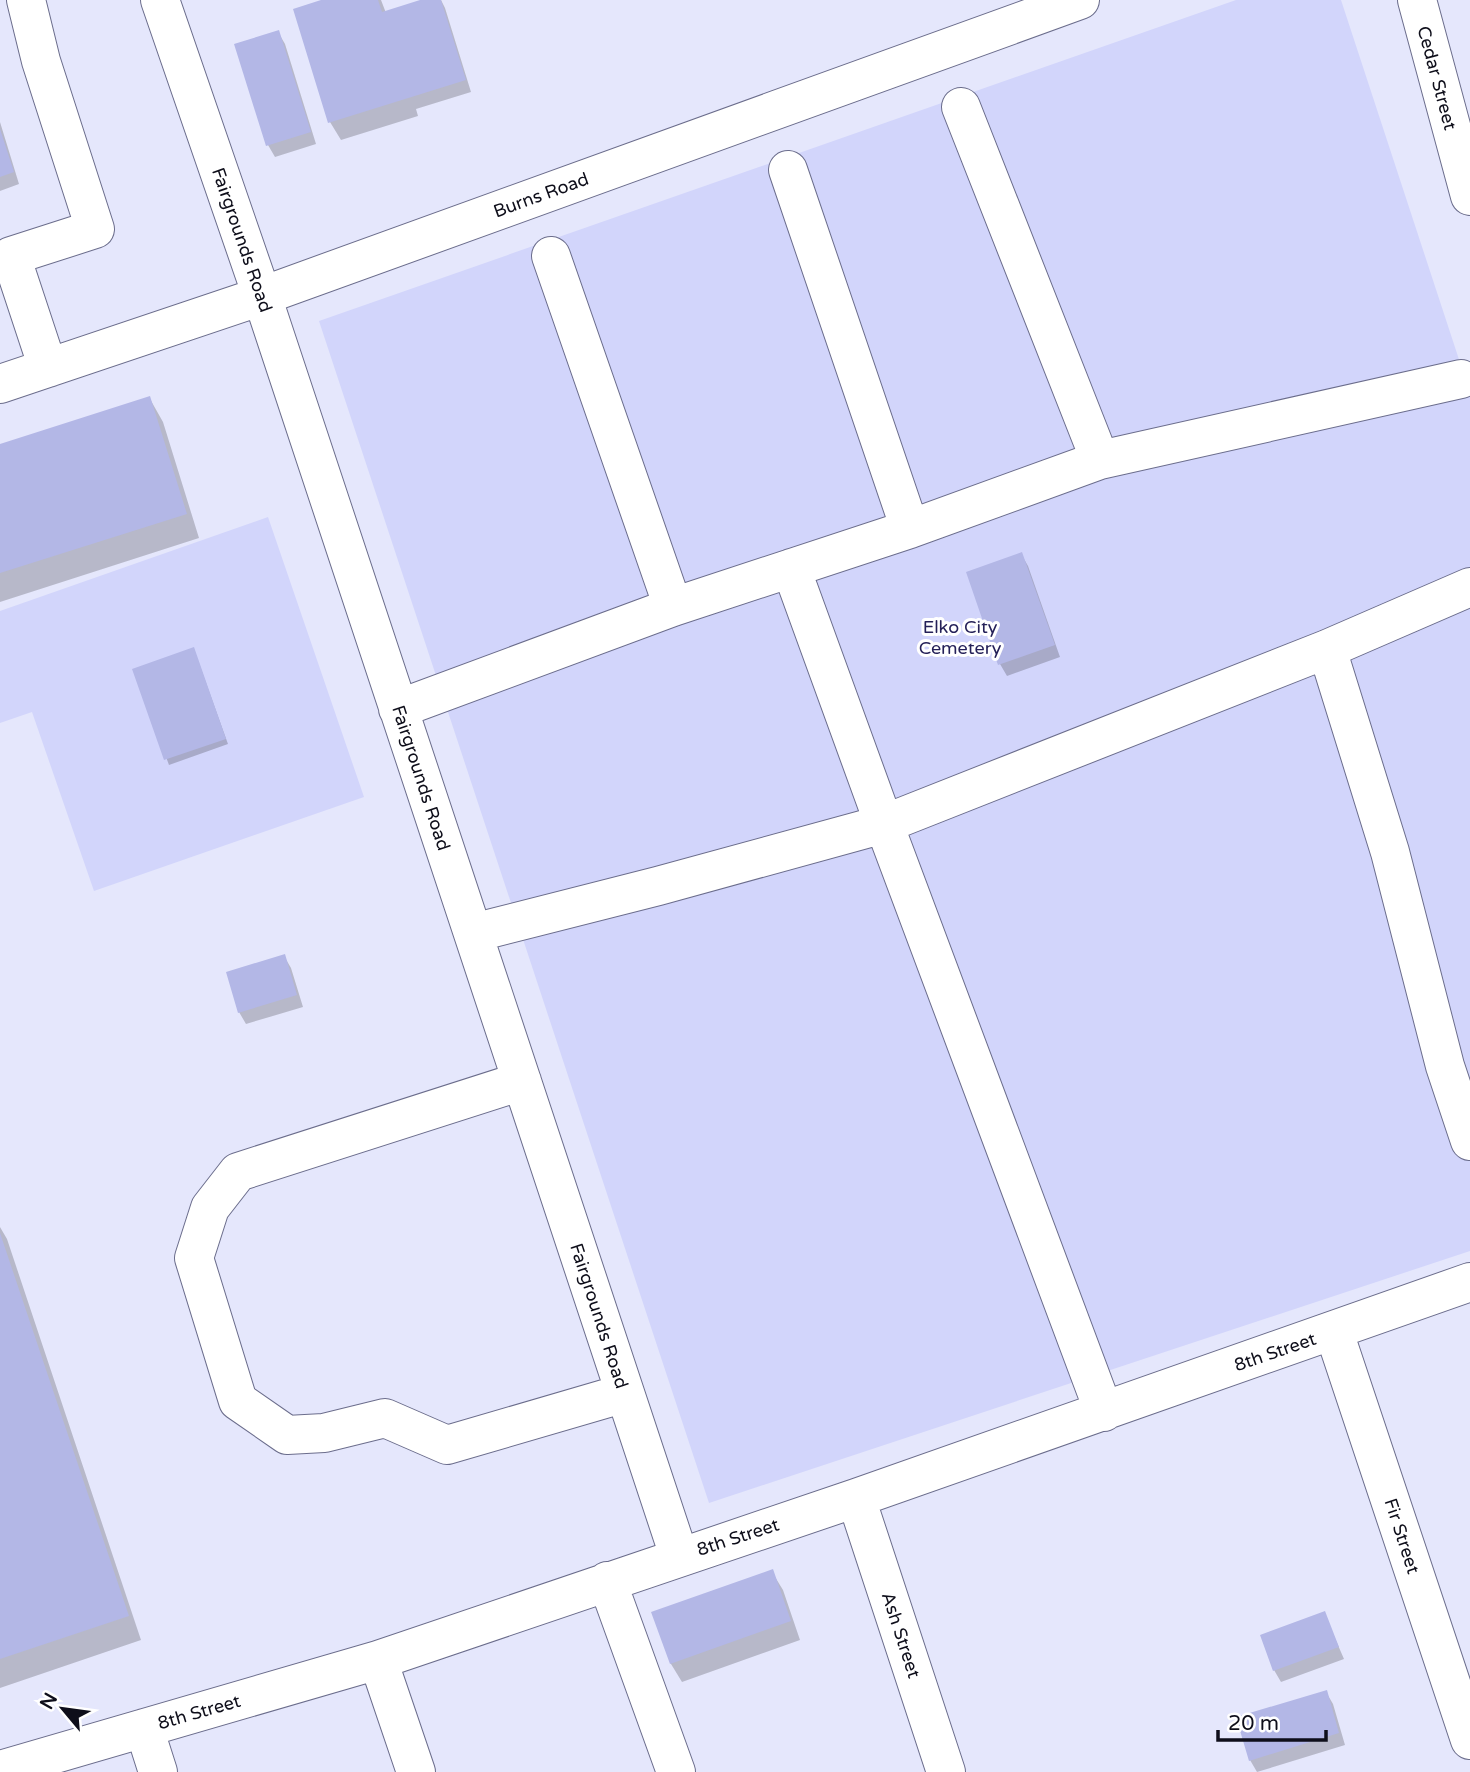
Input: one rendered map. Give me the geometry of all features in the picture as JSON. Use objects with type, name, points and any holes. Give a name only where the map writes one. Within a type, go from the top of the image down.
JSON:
[{"type":"street","points":[[26,0],[41,61],[95,229],[11,256],[48,368]]},
{"type":"street","name":"Fairgrounds Road","points":[[160,0],[262,296],[679,1556]]},
{"type":"street","name":"Burns Road","points":[[0,384],[262,296],[1080,0]]},
{"type":"street","name":"Cedar Street","points":[[1417,0],[1470,196]]},
{"type":"street","points":[[961,107],[1100,460]]},
{"type":"street","points":[[788,170],[910,528]]},
{"type":"street","points":[[551,256],[673,607]]},
{"type":"street","points":[[398,709],[673,607],[910,528],[1100,460],[1461,379]]},
{"type":"street","points":[[791,568],[1104,1412]]},
{"type":"street","points":[[472,933],[672,883],[884,824],[1327,649],[1470,587]]},
{"type":"street","points":[[1327,649],[1457,1061],[1470,1141]]},
{"type":"street","points":[[522,1081],[238,1172],[210,1208],[194,1258],[238,1401],[287,1435],[324,1433],[385,1418],[447,1445],[625,1393]]},
{"type":"street","name":"8th Street","points":[[0,1770],[378,1660],[856,1498],[1470,1282]]},
{"type":"street","name":"Fir Street","points":[[1334,1332],[1470,1740]]},
{"type":"street","name":"Ash Street","points":[[856,1498],[946,1772]]},
{"type":"street","points":[[607,1581],[676,1772]]},
{"type":"street","points":[[378,1660],[416,1772]]},
{"type":"street","points":[[144,1728],[158,1772]]},
{"type":"green space","name":"Elko City Cemetery","points":[[1236,0],[1341,0],[1470,393],[1470,1251],[709,1503],[319,321]]},
{"type":"green space","points":[[268,517],[364,797],[94,891],[32,712],[0,723],[0,611]]},
{"type":"building","points":[[321,0],[378,0],[382,12],[420,0],[441,0],[466,80],[328,123],[293,9]]},
{"type":"building","points":[[279,30],[311,132],[266,146],[234,44]]},
{"type":"building","points":[[0,129],[14,172],[0,177]]},
{"type":"building","points":[[150,396],[187,514],[0,573],[0,444]]},
{"type":"building","points":[[1022,552],[1055,645],[998,665],[966,572]]},
{"type":"building","points":[[194,647],[226,739],[164,760],[132,669]]},
{"type":"building","points":[[285,954],[297,995],[238,1013],[226,972]]},
{"type":"building","points":[[0,1233],[129,1616],[0,1659]]},
{"type":"building","points":[[773,1569],[791,1621],[670,1664],[651,1612]]},
{"type":"building","points":[[1325,1611],[1339,1647],[1273,1671],[1260,1635]]},
{"type":"building","points":[[1327,1690],[1339,1733],[1249,1761],[1236,1717]]}]
